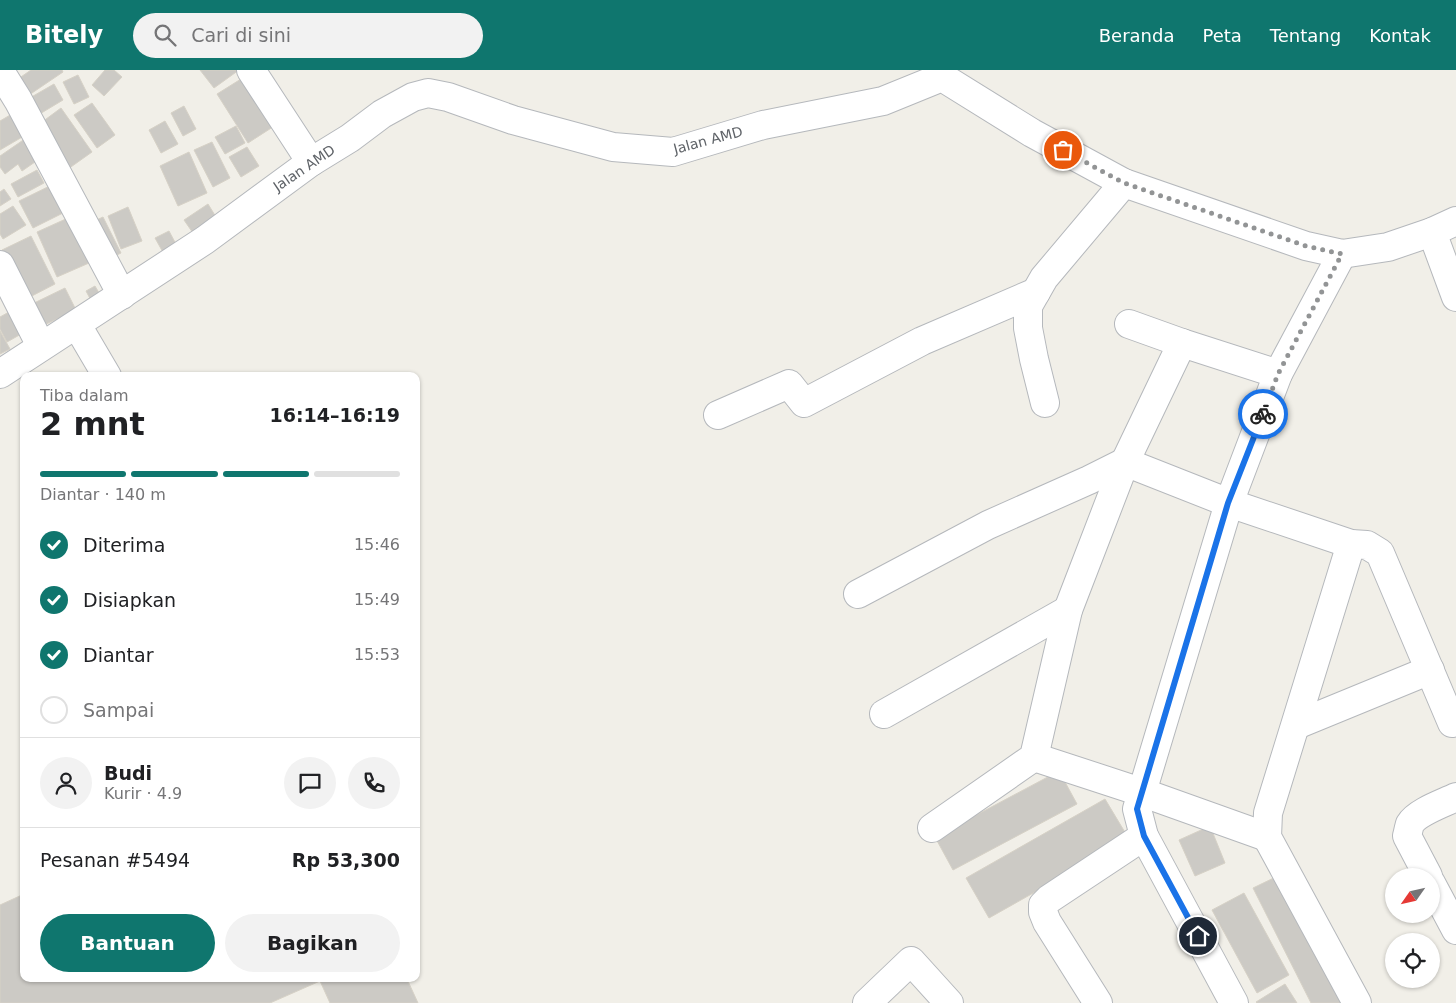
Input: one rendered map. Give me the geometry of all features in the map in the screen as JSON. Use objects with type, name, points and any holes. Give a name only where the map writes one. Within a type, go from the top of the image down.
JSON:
[{"type":"street","points":[[251,70],[311,162]]},
{"type":"street","points":[[0,71],[18,100],[122,295]]},
{"type":"street","name":"Jalan AMD","points":[[0,374],[205,240],[311,162],[350,138],[382,114],[413,98],[428,93],[448,97],[513,120],[613,146],[673,152],[763,125],[883,101],[946,74],[1032,133],[1124,183],[1306,246],[1342,254],[1388,247],[1444,227]]},
{"type":"street","points":[[1046,403],[1028,328],[1028,306],[1044,278],[1124,183]]},
{"type":"street","points":[[1444,227],[1456,297]]},
{"type":"street","points":[[1234,1003],[1144,836],[1137,809],[1228,503],[1278,374],[1342,254]]},
{"type":"street","points":[[0,265],[41,346]]},
{"type":"street","points":[[718,415],[789,384],[804,403],[922,341],[1036,292]]},
{"type":"street","points":[[1129,324],[1278,374]]},
{"type":"street","points":[[77,325],[105,372]]},
{"type":"street","points":[[932,828],[1034,757],[1068,610],[1125,462],[1182,343]]},
{"type":"street","points":[[858,594],[988,525],[1125,462],[1228,503],[1351,544],[1368,544],[1380,553],[1452,723]]},
{"type":"street","points":[[1351,544],[1268,814],[1267,837],[1357,1003]]},
{"type":"street","points":[[884,714],[1068,610]]},
{"type":"street","points":[[1296,725],[1430,670]]},
{"type":"street","points":[[1034,757],[1141,792],[1267,837]]},
{"type":"street","points":[[1424,868],[1407,836],[1410,824],[1416,817],[1456,797]]},
{"type":"street","points":[[1098,1003],[1047,922],[1043,912],[1043,905],[1048,899],[1144,836]]},
{"type":"street","points":[[1440,900],[1456,930]]},
{"type":"street","points":[[867,1003],[911,961],[949,1003]]},
{"type":"building","points":[[31,70],[62,70],[63,72],[29,95],[18,79]]},
{"type":"building","points":[[105,70],[114,70],[122,77],[104,96],[92,85]]},
{"type":"building","points":[[200,70],[239,70],[214,88]]},
{"type":"building","points":[[249,74],[279,123],[248,143],[217,94]]},
{"type":"building","points":[[78,75],[89,97],[74,104],[63,82]]},
{"type":"building","points":[[54,84],[63,100],[38,115],[28,99]]},
{"type":"building","points":[[92,103],[115,135],[97,148],[74,115]]},
{"type":"building","points":[[184,106],[196,129],[183,136],[171,113]]},
{"type":"building","points":[[61,108],[92,152],[68,169],[38,125]]},
{"type":"building","points":[[17,111],[29,133],[0,150],[0,121]]},
{"type":"building","points":[[165,121],[178,144],[161,153],[149,130]]},
{"type":"building","points":[[236,126],[245,143],[225,154],[215,137]]},
{"type":"building","points":[[32,134],[45,155],[22,171],[18,164],[5,174],[0,167],[0,156]]},
{"type":"building","points":[[212,142],[230,178],[213,187],[194,150]]},
{"type":"building","points":[[247,147],[259,166],[241,177],[229,157]]},
{"type":"building","points":[[189,152],[207,193],[178,206],[160,166]]},
{"type":"building","points":[[37,170],[44,183],[18,197],[11,184]]},
{"type":"building","points":[[60,181],[73,208],[33,228],[19,201]]},
{"type":"building","points":[[4,189],[11,199],[0,206],[0,192]]},
{"type":"building","points":[[208,204],[216,217],[193,233],[184,220]]},
{"type":"building","points":[[13,206],[26,225],[3,239],[0,234],[0,214]]},
{"type":"building","points":[[128,207],[142,241],[121,249],[108,216]]},
{"type":"building","points":[[103,217],[121,253],[106,260],[88,224]]},
{"type":"building","points":[[68,218],[89,263],[57,277],[37,232]]},
{"type":"building","points":[[169,231],[177,246],[164,254],[155,238]]},
{"type":"building","points":[[31,236],[55,284],[26,299],[2,250]]},
{"type":"building","points":[[95,286],[103,300],[94,306],[86,291]]},
{"type":"building","points":[[65,288],[76,310],[40,327],[30,305]]},
{"type":"building","points":[[18,307],[30,329],[7,342],[0,329],[0,317]]},
{"type":"building","points":[[0,331],[10,349],[0,354]]},
{"type":"building","points":[[1059,771],[1077,804],[953,870],[935,837]]},
{"type":"building","points":[[1105,799],[1129,839],[989,918],[966,878]]},
{"type":"building","points":[[1210,826],[1225,863],[1195,876],[1179,840]]},
{"type":"building","points":[[1282,874],[1347,1003],[1311,1003],[1253,888]]},
{"type":"building","points":[[1244,893],[1289,975],[1257,993],[1212,910]]},
{"type":"building","points":[[20,896],[20,982],[318,982],[270,1003],[0,1003],[0,905]]},
{"type":"building","points":[[320,982],[408,982],[418,1003],[330,1003]]},
{"type":"building","points":[[1285,984],[1297,1003],[1256,1002]]},
{"type":"way so far","points":[[1063,150],[1124,183],[1306,246],[1342,254],[1278,374],[1263,414]]},
{"type":"route","points":[[1198,936],[1144,836],[1137,809],[1228,503],[1263,414]]}]
